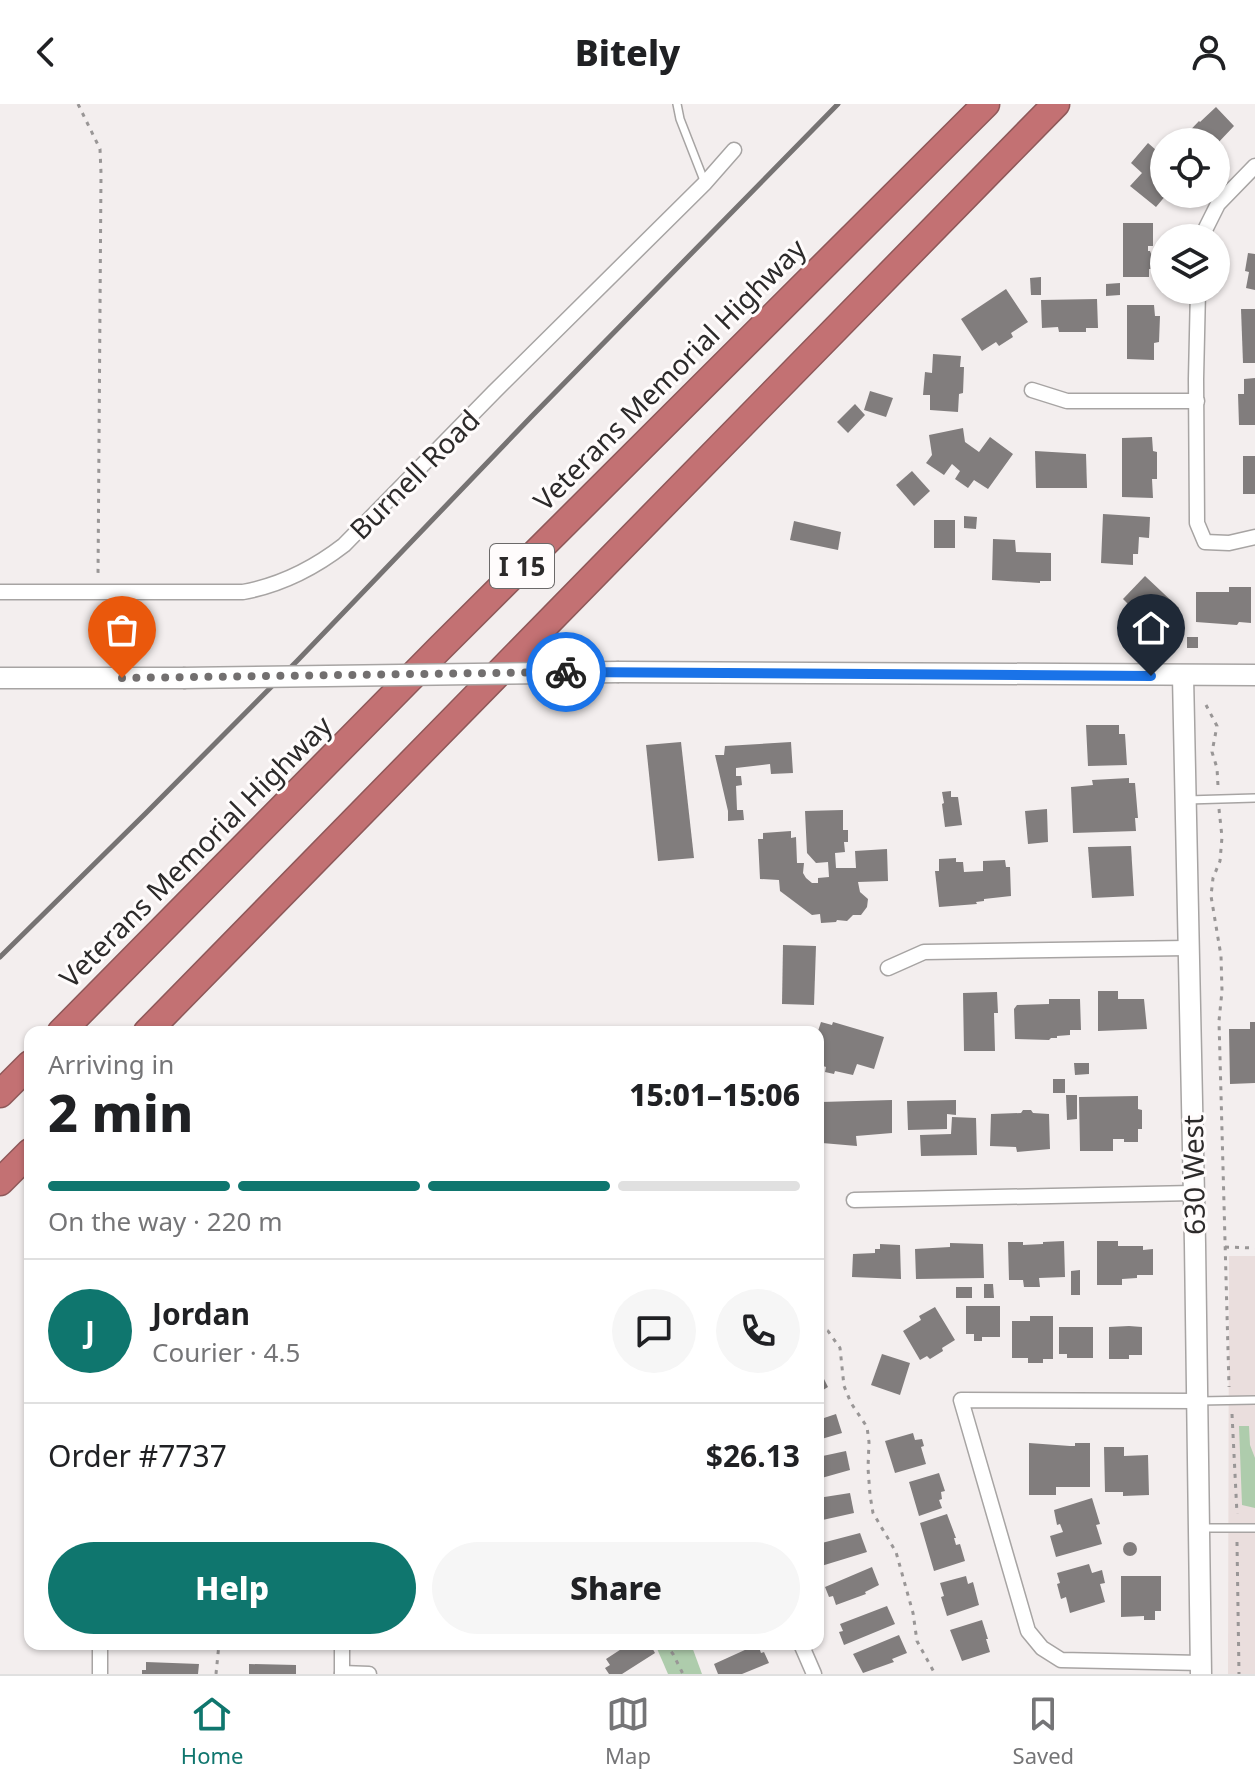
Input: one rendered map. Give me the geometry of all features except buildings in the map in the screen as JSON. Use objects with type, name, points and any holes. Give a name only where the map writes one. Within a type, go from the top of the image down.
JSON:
[{"type":"highway","name":"Veterans Memorial Highway","points":[[67,1026],[439,649],[986,104]]},
{"type":"highway","name":"I 15","points":[[153,1026],[1056,104]]},
{"type":"highway","points":[[0,1094],[24,1070]]},
{"type":"highway","points":[[0,1182],[24,1158]]},
{"type":"main road","points":[[0,678],[619,672],[1255,675]]},
{"type":"main road","name":"630 West","points":[[1183,676],[1201,1668]]},
{"type":"street","name":"Burnell Road","points":[[0,592],[243,592],[287,580],[324,560],[344,545],[705,183],[734,150]]},
{"type":"street","points":[[1208,224],[1218,204],[1255,166]]},
{"type":"street","points":[[1198,304],[1197,523],[1205,542],[1229,543],[1255,537]]},
{"type":"street","points":[[1032,390],[1067,401],[1197,401]]},
{"type":"street","points":[[888,968],[924,952],[1187,948]]},
{"type":"street","points":[[854,1200],[1193,1193]]},
{"type":"street","points":[[1197,1401],[961,1400],[1028,1631],[1042,1648],[1061,1660],[1201,1668]]},
{"type":"street","points":[[100,1650],[100,1674]]},
{"type":"street","points":[[342,1650],[342,1674],[369,1674]]},
{"type":"street","points":[[804,1650],[814,1674]]},
{"type":"lane","points":[[677,104],[705,183]]},
{"type":"lane","points":[[1185,800],[1255,798]]},
{"type":"lane","points":[[1197,1401],[1255,1400]]},
{"type":"lane","points":[[1199,1528],[1255,1528]]},
{"type":"path","points":[[78,104],[100,149],[101,173],[98,592]]},
{"type":"path","points":[[1206,705],[1217,726],[1212,752],[1218,789]]},
{"type":"path","points":[[1219,812],[1222,837],[1220,861],[1213,878],[1211,896],[1217,923],[1222,979],[1219,1021],[1228,1385]]},
{"type":"path","points":[[1225,1247],[1255,1248]]},
{"type":"path","points":[[824,1329],[840,1348],[844,1386],[867,1427],[873,1513],[896,1552],[913,1613],[917,1641],[935,1674]]},
{"type":"path","points":[[1233,1422],[1237,1514]]},
{"type":"path","points":[[1237,1544],[1239,1674]]},
{"type":"path","points":[[216,1674],[218,1650]]},
{"type":"path","points":[[670,1650],[683,1674]]},
{"type":"shaded area","points":[[1229,1256],[1255,1256],[1255,1674],[1228,1674]]},
{"type":"green space","points":[[1239,1426],[1249,1426],[1250,1445],[1255,1458],[1255,1508],[1242,1505]]},
{"type":"green space","points":[[658,1650],[693,1650],[702,1674],[668,1674]]},
{"type":"railway","points":[[0,957],[297,661],[838,104]]},
{"type":"way so far","points":[[122,678],[566,672]]},
{"type":"route","points":[[566,672],[1151,676]]}]
